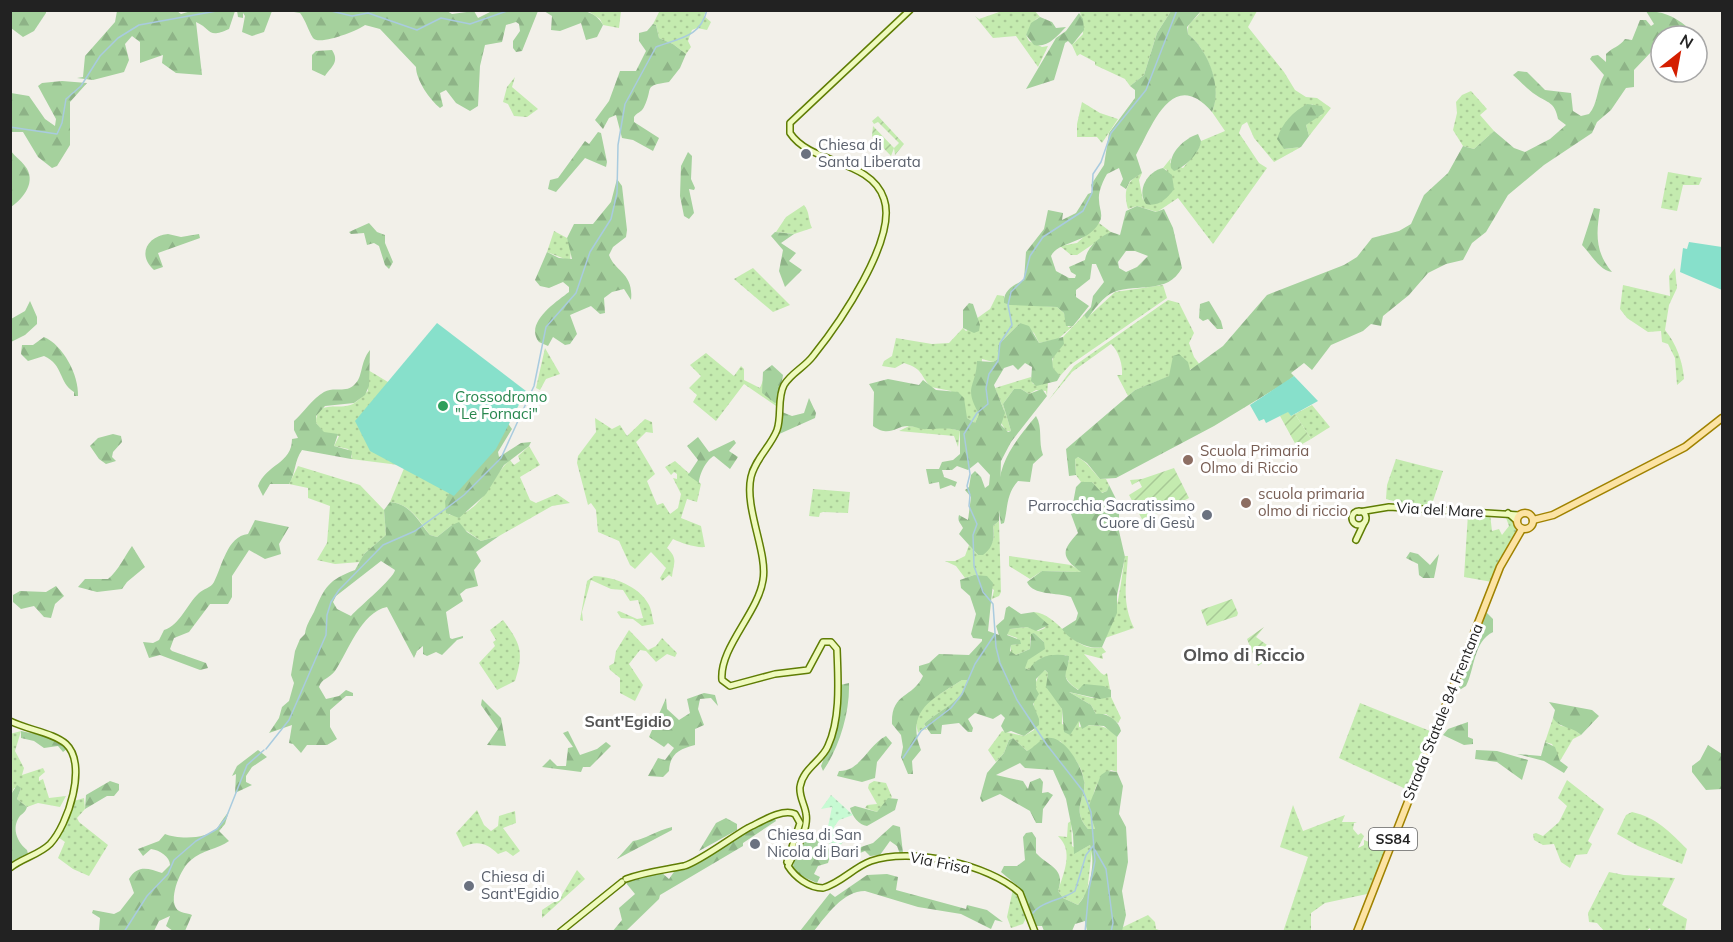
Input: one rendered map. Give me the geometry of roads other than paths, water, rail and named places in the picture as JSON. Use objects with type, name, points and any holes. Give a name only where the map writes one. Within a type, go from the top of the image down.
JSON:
[{"type":"main road","points":[[1533,520],[1553,515],[1685,447],[1722,418]]},
{"type":"main road","points":[[1528,513],[1533,520],[1530,528],[1522,529],[1518,518],[1528,513]]},
{"type":"main road","name":"Strada Statale 84 Frentana","points":[[1357,932],[1500,567],[1522,529]]},
{"type":"street","name":"Via Frisa","points":[[910,10],[790,123],[790,133],[801,144],[873,181],[881,191],[886,210],[884,228],[864,281],[812,358],[785,383],[777,432],[753,470],[750,487],[752,511],[764,578],[760,594],[738,633],[721,674],[722,680],[730,686],[775,674],[801,673],[812,667],[823,642],[831,642],[837,649],[837,706],[831,739],[825,751],[811,764],[800,787],[807,818],[788,866],[790,870],[805,882],[819,888],[833,884],[868,862],[884,857],[908,855],[949,861],[986,873],[1015,888],[1020,893],[1035,932]]},
{"type":"street","name":"Via del Mare","points":[[1359,512],[1389,507],[1506,513],[1518,518]]},
{"type":"street","points":[[1356,540],[1364,522],[1374,510]]},
{"type":"street","points":[[1359,512],[1364,514],[1364,522],[1358,525],[1353,521],[1353,515],[1359,512]]},
{"type":"street","points":[[10,721],[27,729],[56,736],[69,746],[75,769],[74,795],[57,836],[47,847],[10,868]]},
{"type":"street","points":[[560,932],[624,881],[643,873],[685,866],[765,820],[790,812],[797,816],[800,823],[787,862]]},
{"type":"waterway","points":[[10,127],[57,134],[62,123],[66,99],[81,86],[100,56],[118,38],[139,25],[222,10]]},
{"type":"waterway","points":[[327,10],[352,16],[368,13],[417,30],[441,18],[470,24],[510,10]]},
{"type":"waterway","points":[[266,749],[289,720],[326,635],[327,615],[331,602],[339,590],[383,545],[415,531],[444,510],[464,495],[501,458],[534,386],[546,327],[576,293],[590,252],[611,219],[617,193],[618,145],[625,104],[656,47],[694,32],[704,19],[707,10]]},
{"type":"waterway","points":[[1085,932],[1089,889],[1095,861],[1091,812],[1083,791],[1047,745],[1017,700],[1000,663],[996,647],[993,604],[983,592],[974,566],[973,535],[977,524],[969,506],[970,495],[967,486],[970,474],[964,434],[977,413],[988,404],[986,388],[989,374],[998,361],[1000,343],[1012,325],[1008,305],[1011,292],[1024,279],[1030,256],[1043,237],[1083,211],[1092,193],[1093,174],[1101,162],[1111,133],[1146,90],[1177,10]]},
{"type":"waterway","points":[[903,758],[921,731],[951,708],[962,694],[975,664],[995,634]]},
{"type":"waterway","points":[[124,932],[147,896],[168,874],[174,860],[196,841],[217,829],[226,818],[247,765],[264,750]]},
{"type":"waterway","points":[[1033,913],[1042,906],[1075,891],[1086,855],[1093,846]]},
{"type":"waterway","points":[[1095,850],[1106,869],[1113,923],[1111,932]]},
{"type":"place","name":"Chiesa di Santa Liberata","points":[[806,154]]},
{"type":"place","name":"Crossodromo \"Le Fornaci\"","points":[[443,406]]},
{"type":"place","name":"Scuola Primaria Olmo di Riccio","points":[[1188,460]]},
{"type":"place","name":"scuola primaria olmo di riccio","points":[[1246,503]]},
{"type":"place","name":"Parrocchia Sacratissimo Cuore di Gesù","points":[[1207,515]]},
{"type":"place","name":"Chiesa di San Nicola di Bari","points":[[755,844]]},
{"type":"place","name":"Chiesa di Sant'Egidio","points":[[469,886]]},
{"type":"district","name":"Olmo di Riccio","points":[[1244,655]]},
{"type":"district","name":"Sant'Egidio","points":[[628,721]]}]
